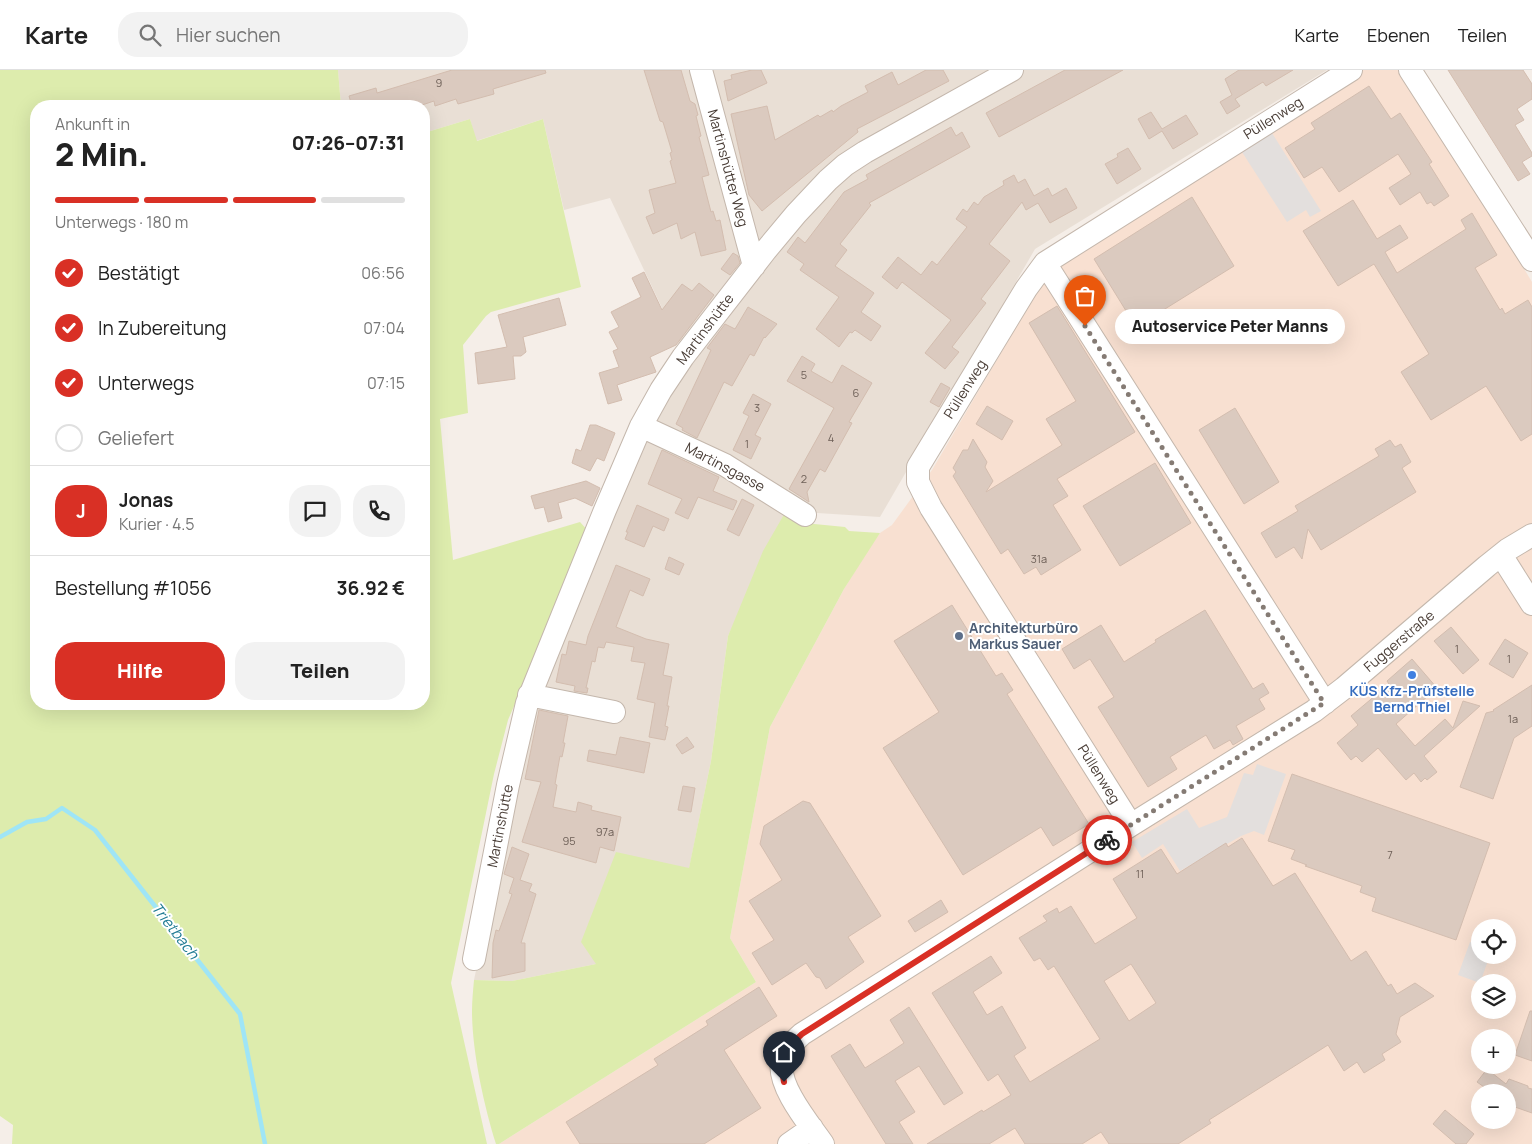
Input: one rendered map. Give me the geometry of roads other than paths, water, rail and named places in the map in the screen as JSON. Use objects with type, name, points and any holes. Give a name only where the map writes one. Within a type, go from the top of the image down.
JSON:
[{"type":"street","name":"Martinshütter Weg","points":[[702,70],[754,266]]},
{"type":"street","name":"Martinshütte","points":[[474,959],[520,728],[530,695],[654,401],[683,357],[754,266],[811,197],[845,165],[1012,70]]},
{"type":"street","name":"Püllenweg","points":[[1131,825],[931,508],[919,486],[917,478],[918,466],[1026,289],[1045,262],[1351,70]]},
{"type":"street","points":[[1410,70],[1532,260]]},
{"type":"street","points":[[1045,262],[1324,703]]},
{"type":"street","name":"Martinsgasse","points":[[642,426],[725,465],[805,515]]},
{"type":"street","points":[[1532,535],[1501,555],[1532,604]]},
{"type":"street","name":"Fuggerstraße","points":[[789,1144],[817,1136],[788,1091],[782,1072],[784,1056],[794,1041],[811,1027],[1324,703],[1501,555]]},
{"type":"street","points":[[530,695],[614,712]]},
{"type":"waterway","name":"Trietbach","points":[[0,837],[27,822],[46,819],[62,808],[95,830],[240,1014],[265,1144]]},
{"type":"place","name":"Autoservice Peter Manns","points":[[1085,326]]},
{"type":"place","name":"Architekturbüro Markus Sauer","points":[[959,636]]},
{"type":"place","name":"KÜS Kfz-Prüfstelle Bernd Thiel","points":[[1412,675]]}]
